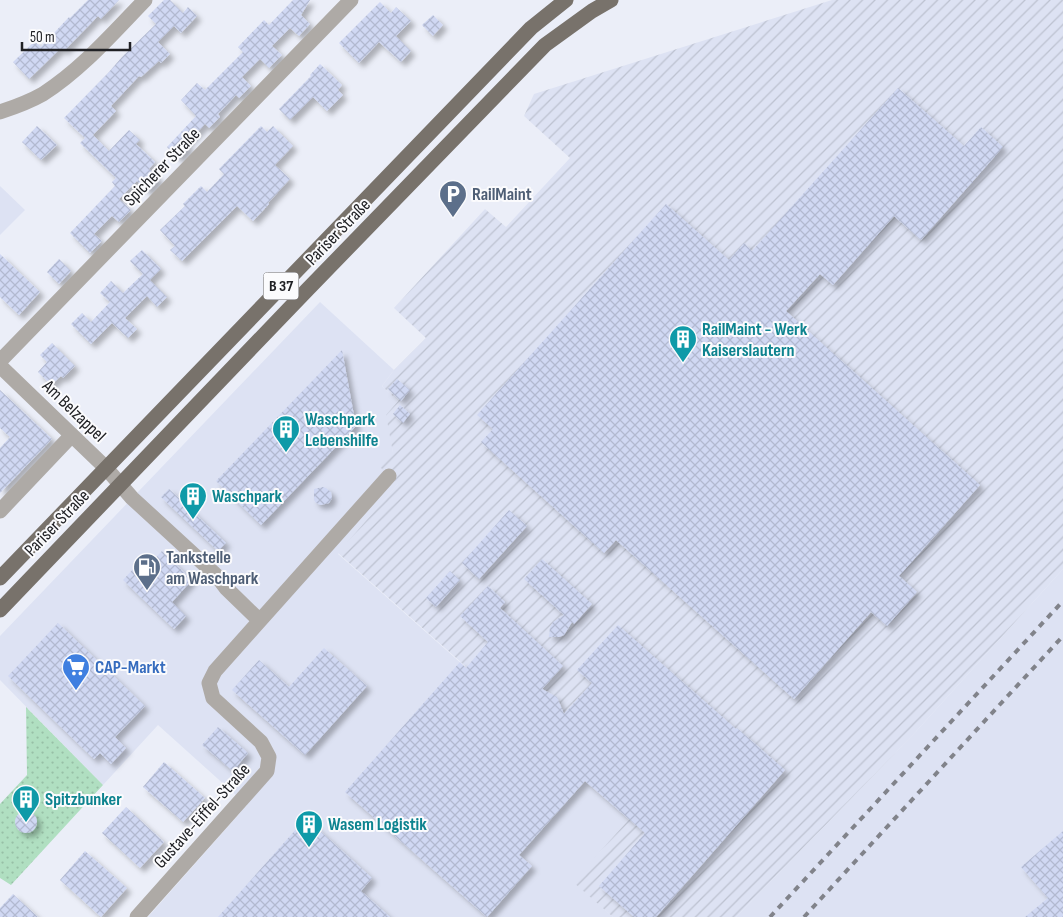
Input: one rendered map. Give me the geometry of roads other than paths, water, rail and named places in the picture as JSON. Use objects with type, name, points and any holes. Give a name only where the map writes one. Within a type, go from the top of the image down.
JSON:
[{"type":"main road","name":"Pariser Straße","points":[[0,578],[531,28],[566,0]]},
{"type":"main road","name":"Pariser Straße","points":[[0,610],[545,45],[592,11],[611,0]]},
{"type":"street","points":[[0,112],[19,106],[42,94],[67,77],[89,58],[145,0]]},
{"type":"street","name":"Spicherer Straße","points":[[0,361],[351,0]]},
{"type":"street","name":"Am Belzappel","points":[[0,366],[106,468],[120,485]]},
{"type":"street","points":[[0,511],[72,435]]},
{"type":"street","name":"Gustave-Eiffel-Straße","points":[[137,917],[267,771],[269,757],[261,742],[213,698],[209,683],[215,671],[389,476]]},
{"type":"street","points":[[120,485],[144,510],[218,576],[226,588],[259,620]]},
{"type":"railway","points":[[770,917],[1063,601]]},
{"type":"railway","points":[[804,917],[1063,636]]},
{"type":"place","name":"RailMaint","points":[[453,218]]},
{"type":"place","name":"RailMaint - Werk Kaiserslautern","points":[[683,363]]},
{"type":"place","name":"Waschpark Lebenshilfe","points":[[286,453]]},
{"type":"place","name":"Waschpark","points":[[193,520]]},
{"type":"place","name":"Tankstelle am Waschpark","points":[[147,591]]},
{"type":"place","name":"CAP-Markt","points":[[76,691]]},
{"type":"place","name":"Spitzbunker","points":[[26,823]]},
{"type":"place","name":"Wasem Logistik","points":[[309,848]]}]
